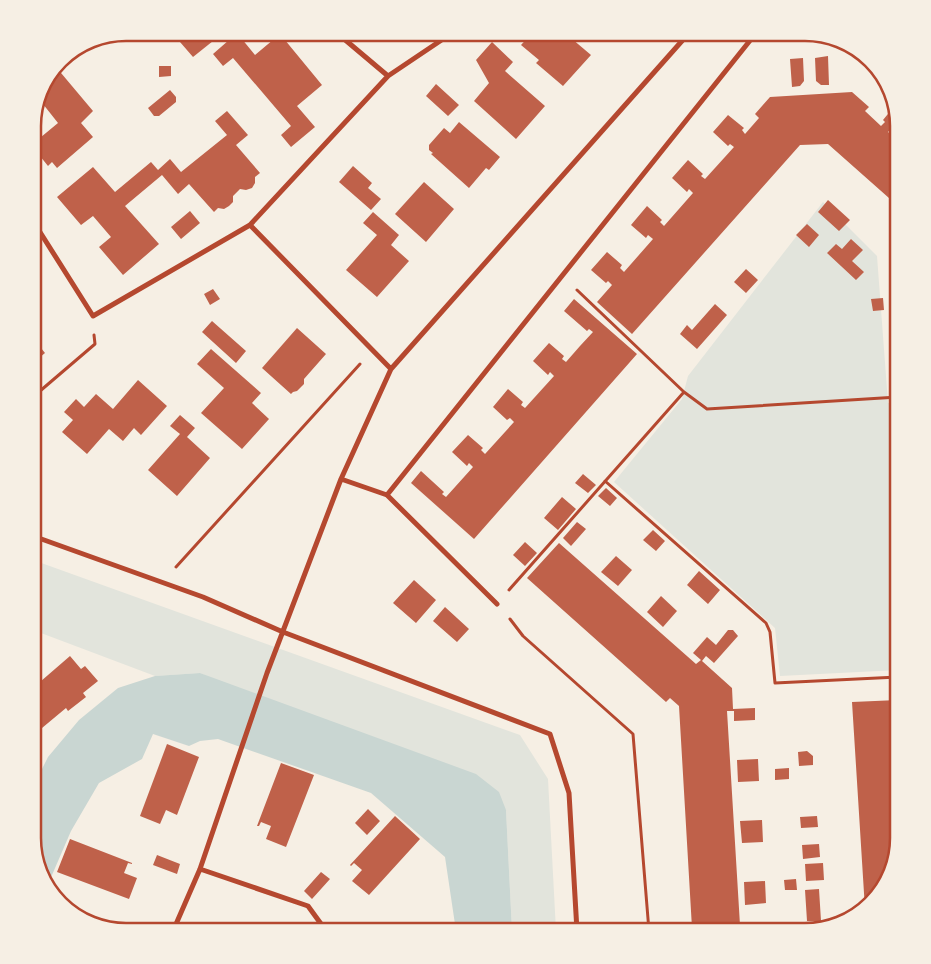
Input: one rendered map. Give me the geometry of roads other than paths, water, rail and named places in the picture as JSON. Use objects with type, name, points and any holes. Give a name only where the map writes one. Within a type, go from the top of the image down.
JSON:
[{"type":"street","points":[[347,41],[388,76]]},
{"type":"street","points":[[41,235],[93,316],[250,225],[388,76],[440,41]]},
{"type":"street","points":[[177,923],[200,869],[267,674],[341,479],[391,370],[682,41]]},
{"type":"street","points":[[387,495],[750,41]]},
{"type":"street","points":[[250,225],[391,370]]},
{"type":"street","points":[[341,479],[387,495],[497,604]]},
{"type":"street","points":[[41,539],[203,597],[283,632],[550,734],[569,793],[576,923]]},
{"type":"street","points":[[200,869],[308,906],[320,923]]}]
